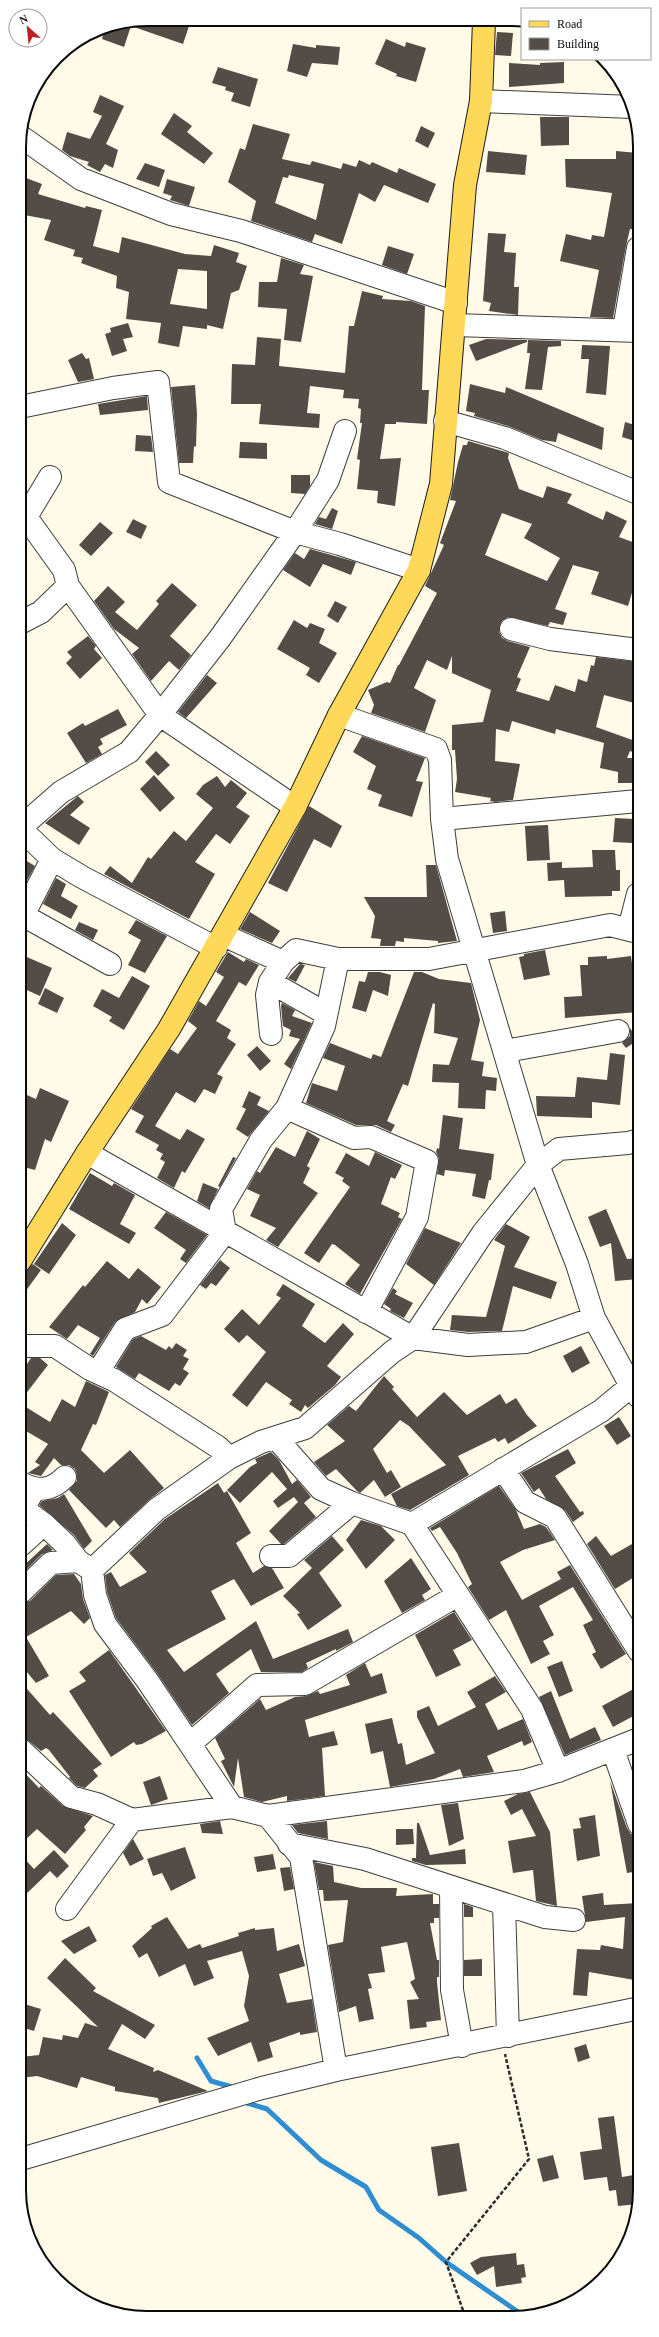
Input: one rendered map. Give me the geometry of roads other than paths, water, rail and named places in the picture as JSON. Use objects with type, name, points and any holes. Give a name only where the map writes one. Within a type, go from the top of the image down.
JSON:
[{"type":"main road","points":[[26,1251],[87,1153],[169,1029],[295,807],[339,714],[419,570],[441,484],[465,185],[482,101],[484,26]]},
{"type":"street","points":[[482,101],[626,107]]},
{"type":"street","points":[[26,140],[81,179],[171,214],[241,231],[456,303]]},
{"type":"street","points":[[454,326],[631,330],[633,307]]},
{"type":"street","points":[[26,406],[113,388],[158,382],[169,482],[295,532],[340,544],[419,570]]},
{"type":"street","points":[[445,422],[505,438],[633,491]]},
{"type":"street","points":[[26,823],[61,792],[129,752],[160,715],[220,638],[295,532],[328,480],[345,431]]},
{"type":"street","points":[[50,477],[26,517],[64,570],[68,586],[160,715],[295,807]]},
{"type":"street","points":[[26,620],[41,612],[68,586]]},
{"type":"street","points":[[511,629],[550,639],[633,649]]},
{"type":"street","points":[[339,714],[436,749],[440,760],[442,819],[447,859],[538,1165],[577,1264],[594,1318],[633,1380]]},
{"type":"street","points":[[442,819],[633,801]]},
{"type":"street","points":[[26,834],[52,859],[82,878],[219,941],[282,962]]},
{"type":"street","points":[[52,859],[27,908],[28,918],[110,964]]},
{"type":"street","points":[[271,1034],[268,995],[270,982],[282,962],[296,950],[338,959],[429,959],[610,925],[633,931]]},
{"type":"street","points":[[98,1372],[125,1329],[162,1315],[225,1232],[221,1209],[261,1140],[287,1108],[324,1026],[325,1013],[338,959]]},
{"type":"street","points":[[270,982],[325,1013]]},
{"type":"street","points":[[505,1051],[618,1031]]},
{"type":"street","points":[[287,1108],[354,1138],[371,1137],[427,1161],[417,1217],[366,1312]]},
{"type":"street","points":[[26,1587],[51,1563],[85,1565],[157,1509],[229,1458],[262,1442],[305,1428],[392,1352],[413,1338],[483,1233],[538,1165],[559,1148],[633,1142]]},
{"type":"street","points":[[87,1153],[413,1338],[468,1345],[526,1342],[594,1318]]},
{"type":"street","points":[[26,1346],[55,1346],[218,1447],[229,1458]]},
{"type":"street","points":[[412,1524],[601,1411],[633,1387]]},
{"type":"street","points":[[276,1438],[321,1489],[352,1503],[412,1524],[532,1709],[558,1771]]},
{"type":"street","points":[[503,1469],[525,1502],[555,1517],[633,1641]]},
{"type":"street","points":[[26,1486],[32,1489],[50,1489],[65,1477]]},
{"type":"street","points":[[26,1487],[32,1493],[26,1504]]},
{"type":"street","points":[[271,1556],[289,1556],[352,1503]]},
{"type":"street","points":[[26,1511],[44,1524],[85,1565],[105,1624],[190,1744],[232,1807]]},
{"type":"street","points":[[26,1540],[44,1524]]},
{"type":"street","points":[[190,1744],[258,1685],[305,1684],[458,1595]]},
{"type":"street","points":[[26,1755],[71,1797],[97,1804],[132,1820],[232,1807],[268,1816],[517,1782],[558,1771],[633,1742]]},
{"type":"street","points":[[613,1750],[633,1807]]},
{"type":"street","points":[[268,1816],[301,1857],[336,2070]]},
{"type":"street","points":[[67,1909],[132,1820]]},
{"type":"street","points":[[289,1844],[365,1859],[545,1917],[574,1920]]},
{"type":"street","points":[[451,1887],[452,1990],[462,2046]]},
{"type":"street","points":[[503,2044],[504,1904]]},
{"type":"street","points":[[26,2158],[262,2088],[336,2070],[462,2046],[503,2044],[633,2010]]},
{"type":"waterway","points":[[197,2058],[211,2081],[232,2087]]},
{"type":"waterway","points":[[247,2103],[267,2109],[321,2160],[366,2187],[379,2210],[419,2238],[446,2262],[516,2311]]}]
